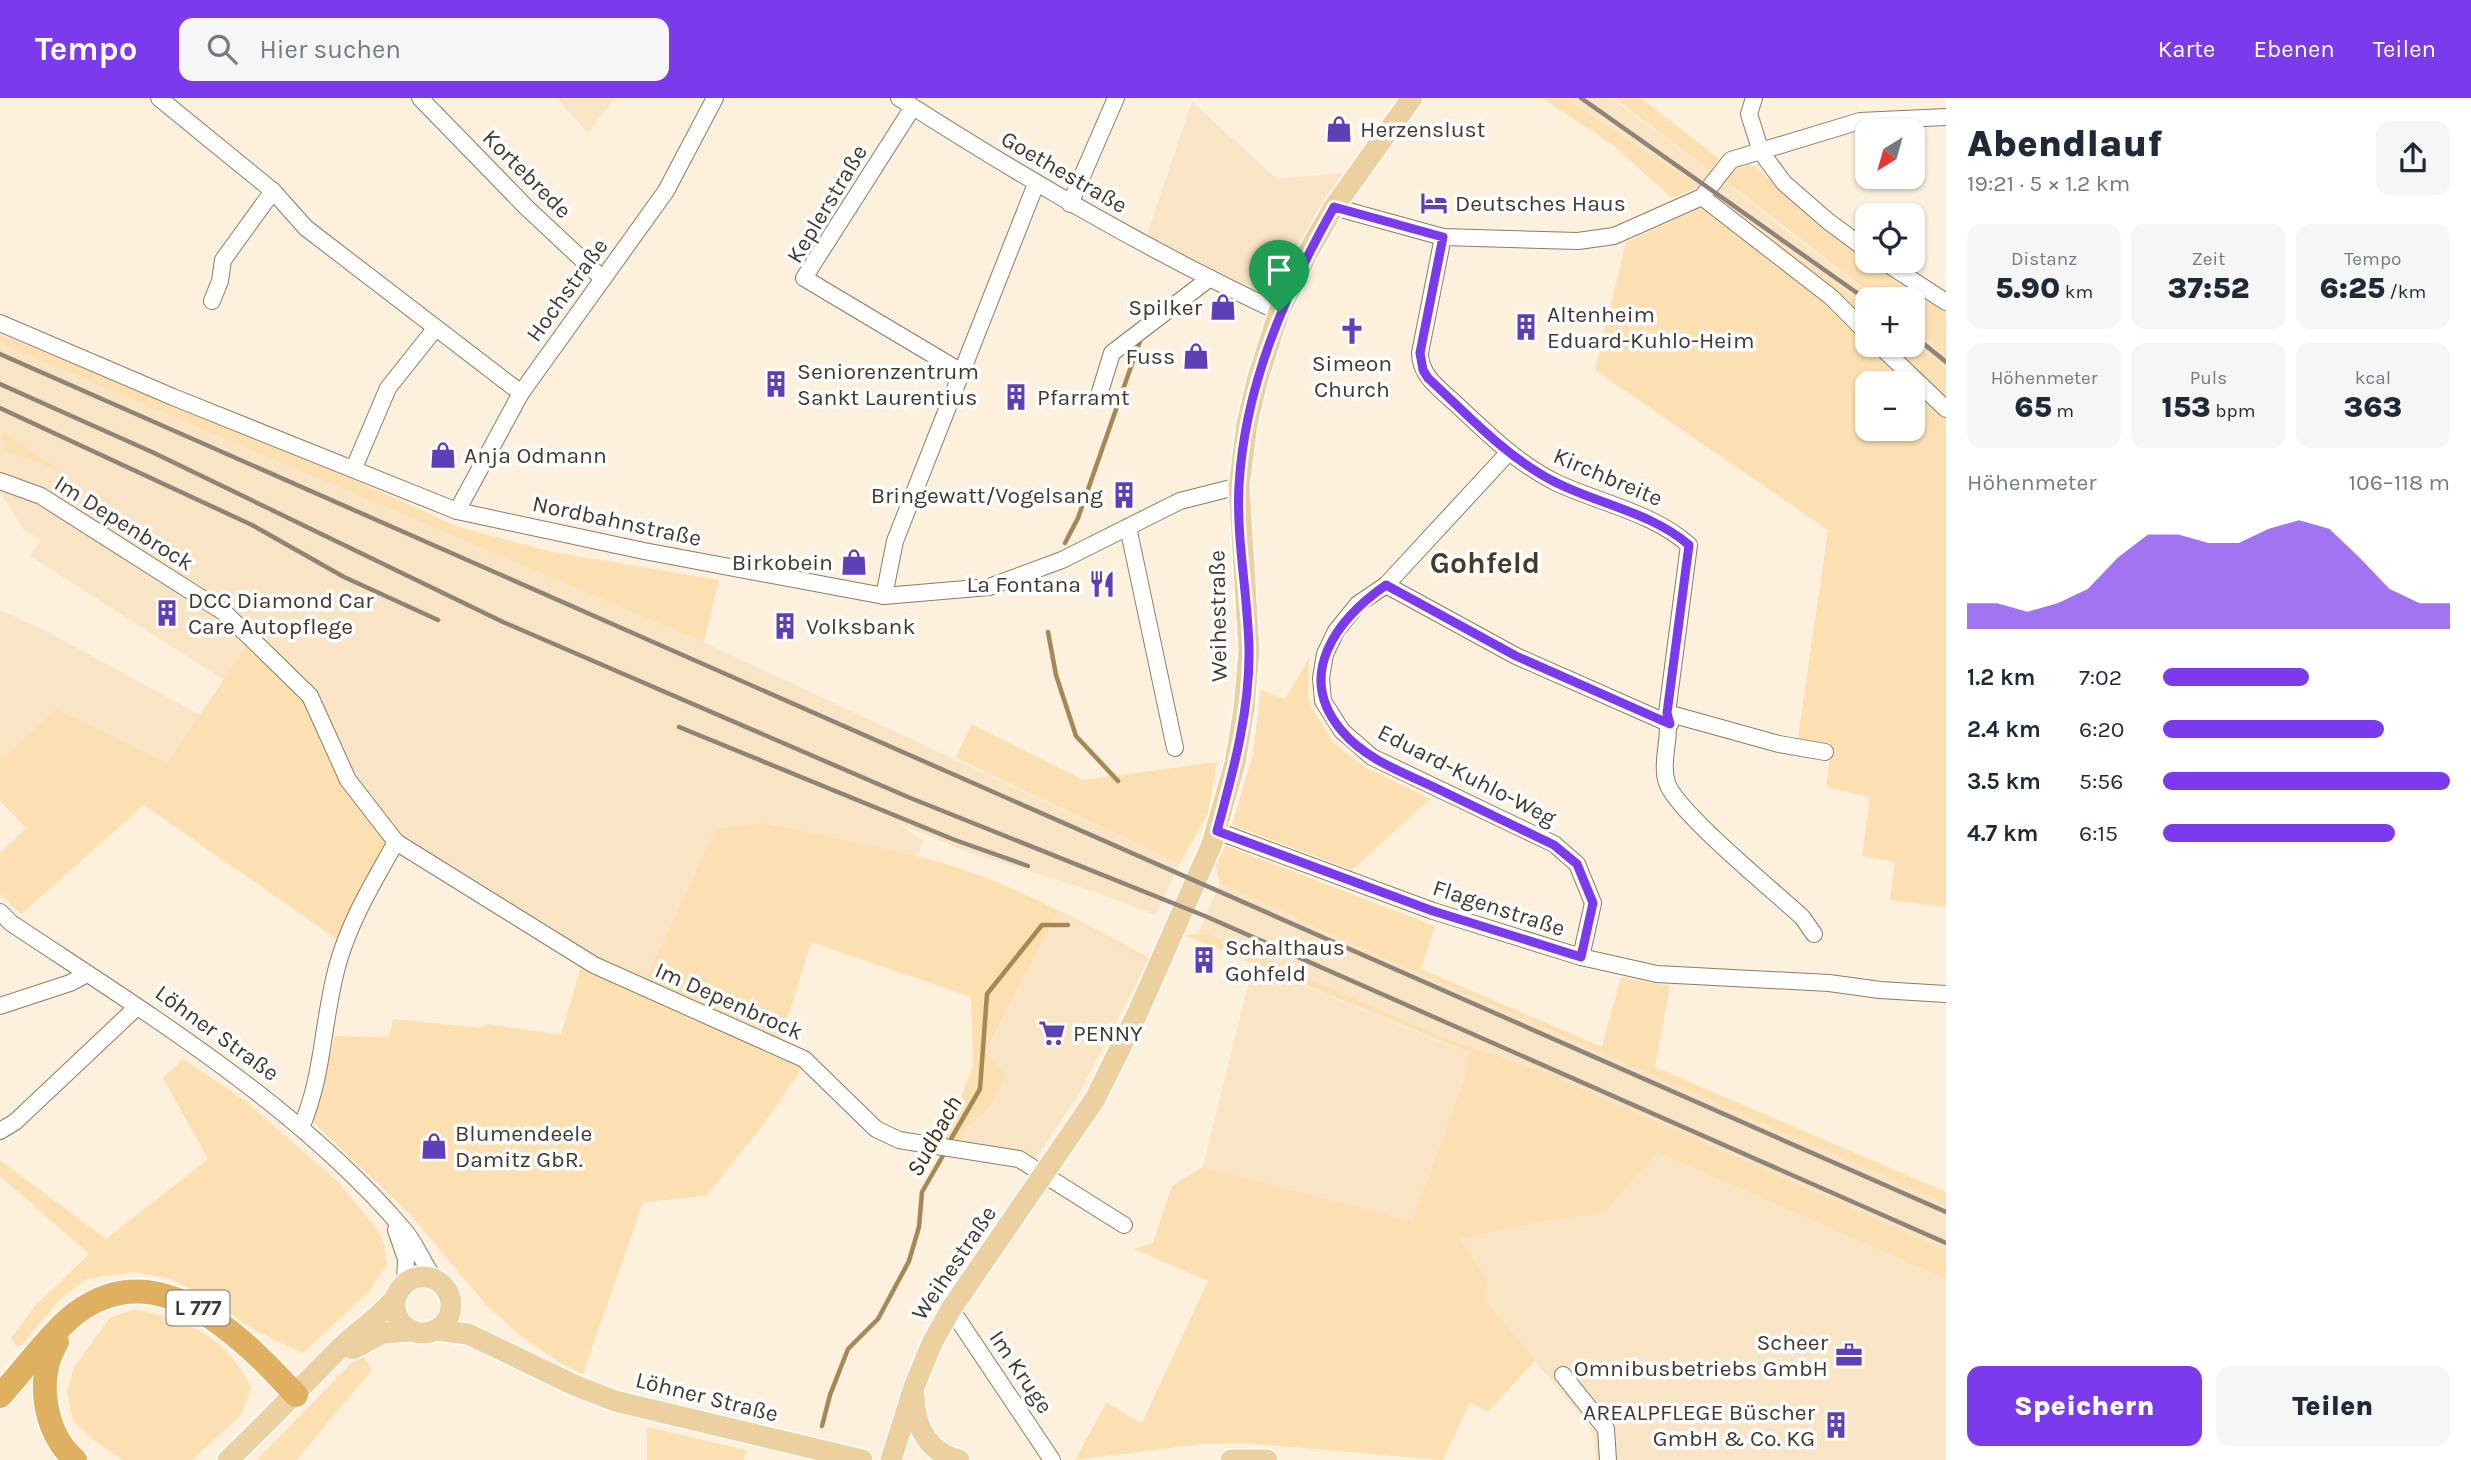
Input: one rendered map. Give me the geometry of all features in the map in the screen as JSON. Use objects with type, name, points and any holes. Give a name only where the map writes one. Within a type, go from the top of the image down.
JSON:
[{"type":"highway","name":"L 777","points":[[0,1396],[74,1314],[115,1294],[136,1291],[166,1294],[197,1308],[247,1344],[296,1395]]},
{"type":"highway","points":[[74,1314],[53,1348],[45,1369],[45,1406],[66,1452],[75,1460]]},
{"type":"main road","name":"Weihestraße","points":[[891,1460],[914,1387],[932,1343],[951,1309],[1046,1175],[1114,1065],[1217,831],[1235,763],[1244,709],[1249,651],[1239,486],[1247,424],[1257,380],[1279,312],[1334,207],[1412,98]]},
{"type":"main road","points":[[228,1460],[296,1395],[334,1353],[384,1311],[401,1290],[420,1277],[435,1279],[451,1297],[447,1320],[436,1330],[383,1333],[365,1341],[319,1371]]},
{"type":"main road","points":[[401,1290],[400,1320],[412,1331]]},
{"type":"main road","name":"Löhner Straße","points":[[451,1297],[473,1324],[544,1370]]},
{"type":"main road","name":"Löhner Straße","points":[[436,1330],[468,1334],[615,1401],[862,1460]]},
{"type":"main road","name":"Weihestraße","points":[[914,1387],[918,1427],[936,1449],[959,1460]]},
{"type":"main road","points":[[1231,1460],[1267,1460]]},
{"type":"street","points":[[159,98],[273,191],[306,228],[521,393]]},
{"type":"street","name":"Kortebrede","points":[[420,98],[527,208],[603,279]]},
{"type":"street","name":"Hochstraße","points":[[457,511],[521,393],[666,191],[715,98]]},
{"type":"street","points":[[1069,204],[1116,98]]},
{"type":"street","points":[[1754,98],[1749,114],[1761,152],[1784,183],[1855,241]]},
{"type":"street","name":"Goethestraße","points":[[906,102],[1069,204],[1279,312]]},
{"type":"street","name":"Keplerstraße","points":[[906,102],[804,278],[960,371]]},
{"type":"street","points":[[1334,207],[1443,237],[1578,241],[1614,236],[1702,197],[1731,160],[1860,121],[1946,117]]},
{"type":"street","points":[[884,596],[895,541],[1036,184]]},
{"type":"street","points":[[212,301],[220,281],[223,260],[273,191]]},
{"type":"street","points":[[1702,197],[1831,298],[1855,321]]},
{"type":"street","name":"Kirchbreite","points":[[1443,237],[1420,353],[1423,370],[1509,452],[1530,468],[1556,482],[1672,530],[1689,545],[1669,719],[1666,783],[1681,806],[1802,917],[1814,934]]},
{"type":"street","points":[[1901,273],[1946,302]]},
{"type":"street","points":[[1099,395],[1112,354],[1210,278]]},
{"type":"street","name":"Nordbahnstraße","points":[[0,323],[173,397],[457,511],[656,554],[884,596],[989,587],[1062,559],[1180,501],[1239,486]]},
{"type":"street","points":[[354,468],[388,388],[435,329]]},
{"type":"street","points":[[1891,357],[1946,410]]},
{"type":"street","name":"Eduard-Kuhlo-Weg","points":[[1509,452],[1386,585],[1358,604],[1336,631],[1325,654],[1321,678],[1323,701],[1342,731],[1372,757],[1554,845],[1577,864],[1593,903],[1581,957]]},
{"type":"street","name":"Im Depenbrock","points":[[0,481],[41,496],[225,613],[310,696],[348,780],[396,842],[593,965],[804,1059],[876,1129],[899,1140],[1019,1159],[1046,1175]]},
{"type":"street","points":[[1128,527],[1175,748]]},
{"type":"street","points":[[1386,585],[1516,656],[1669,719],[1825,752]]},
{"type":"street","name":"Flagenstraße","points":[[1217,831],[1433,911],[1581,957],[1657,974],[1829,983],[1880,990],[1946,994]]},
{"type":"street","points":[[301,1128],[313,1103],[340,956],[353,919],[396,842]]},
{"type":"street","name":"Löhner Straße","points":[[0,912],[11,923],[249,1086],[301,1128],[404,1230],[435,1279]]},
{"type":"street","points":[[0,1006],[70,983],[87,974]]},
{"type":"street","points":[[0,1131],[15,1122],[137,1007]]},
{"type":"street","points":[[1046,1175],[1124,1225]]},
{"type":"street","name":"Löhner Straße","points":[[388,1215],[406,1259],[401,1290]]},
{"type":"street","name":"Im Kruge","points":[[951,1309],[1052,1460]]},
{"type":"street","points":[[1563,1375],[1604,1424],[1609,1437],[1608,1460]]},
{"type":"shaded area","points":[[557,98],[615,98],[588,133]]},
{"type":"shaded area","points":[[1542,98],[1565,98],[1700,186],[1672,198],[1613,145]]},
{"type":"shaded area","points":[[1565,98],[1611,98],[1711,171],[1700,186]]},
{"type":"shaded area","points":[[1614,98],[1641,98],[1719,159],[1711,171]]},
{"type":"shaded area","points":[[1192,102],[1277,179],[1341,173],[1346,177],[1277,302],[1147,235]]},
{"type":"shaded area","points":[[1743,163],[1756,167],[1855,250],[1855,273],[1887,273],[1908,287],[1862,287],[1724,180]]},
{"type":"shaded area","points":[[1724,180],[1782,228],[1862,287],[1855,287],[1855,298],[1713,196]]},
{"type":"shaded area","points":[[1713,196],[1855,298],[1855,318]]},
{"type":"shaded area","points":[[1705,206],[1827,302],[1855,329],[1855,357],[1885,357],[1900,371],[1855,371],[1855,441],[1925,441],[1925,395],[1946,415],[1946,907],[1890,900],[1895,862],[1862,856],[1870,797],[1826,787],[1831,750],[1797,744],[1828,530],[1595,370],[1626,242]]},
{"type":"shaded area","points":[[1925,298],[1946,310],[1946,356],[1925,338]]},
{"type":"shaded area","points":[[0,334],[350,478],[459,527],[552,552],[719,580],[704,642],[0,343]]},
{"type":"shaded area","points":[[1925,338],[1946,356],[1946,368],[1925,351]]},
{"type":"shaded area","points":[[0,343],[639,612],[1179,864],[1156,915],[1093,891],[971,853],[897,823],[923,841],[918,856],[766,823],[645,981],[585,952],[389,843],[341,784],[306,698],[248,645],[224,680],[30,556],[41,540],[23,529],[0,492],[0,435],[4,432],[0,430]]},
{"type":"shaded area","points":[[1925,351],[1946,368],[1946,403],[1925,383],[1925,371],[1912,371],[1897,357],[1925,357]]},
{"type":"shaded area","points":[[0,430],[4,432],[61,471],[6,451]]},
{"type":"shaded area","points":[[0,610],[44,630],[200,715],[166,764],[56,709],[0,760]]},
{"type":"shaded area","points":[[248,644],[306,698],[341,784],[389,843],[346,916],[338,940],[144,805],[21,914],[0,894],[0,853],[26,828],[0,801],[0,760],[56,709],[167,763]]},
{"type":"shaded area","points":[[1309,658],[1308,696],[1311,707],[1334,743],[1363,766],[1430,799],[1352,870],[1232,825],[1253,754],[1261,690],[1285,699]]},
{"type":"shaded area","points":[[971,724],[1083,780],[1217,762],[1208,813],[1179,864],[956,758]]},
{"type":"shaded area","points":[[765,823],[916,856],[977,874],[1036,900],[1149,958],[1148,961],[1058,912],[985,1053],[1006,1075],[991,1106],[964,1131],[963,1144],[944,1143],[973,1066],[971,997],[811,942],[780,1043],[809,1058],[763,1125],[706,1196],[643,1202],[583,1374],[560,1363],[522,1337],[487,1306],[410,1214],[313,1122],[335,1036],[389,1037],[393,1019],[481,1028],[488,1024],[561,1035],[585,952],[645,981],[716,829]]},
{"type":"shaded area","points":[[1226,846],[1435,926],[1421,969],[1602,1047],[1621,977],[1670,986],[1655,1067],[1946,1192],[1946,1203],[1407,968],[1220,883],[1215,865]]},
{"type":"shaded area","points":[[1220,883],[1407,968],[1946,1203],[1946,1250],[1542,1071],[1442,1037],[1207,933],[1198,933]]},
{"type":"shaded area","points":[[1058,912],[1148,961],[1080,1092],[1035,1159],[963,1144],[964,1131],[991,1106],[998,1070],[985,1054]]},
{"type":"shaded area","points":[[1207,933],[1442,1037],[1542,1071],[1946,1250],[1946,1279],[1657,1152],[1606,1212],[1540,1222],[1460,1239],[1488,1281],[1484,1299],[1535,1360],[1488,1412],[1470,1402],[1443,1460],[1244,1443],[1200,1444],[1075,1460],[1106,1403],[1142,1423],[1208,1281],[1134,1249],[1153,1243],[1172,1186],[1203,1167],[1412,1221],[1465,1076],[1468,1052],[1184,935]]},
{"type":"shaded area","points":[[1253,965],[1468,1053],[1465,1076],[1412,1221],[1203,1167]]},
{"type":"shaded area","points":[[183,1059],[244,1100],[338,1182],[377,1229],[384,1244],[387,1264],[369,1291],[303,1353],[254,1330],[201,1294],[168,1278],[133,1272],[86,1279],[59,1300],[21,1346],[16,1346],[11,1338],[35,1306],[89,1254],[0,1176],[0,1160],[106,1239],[208,1159],[163,1078]]},
{"type":"shaded area","points":[[1657,1152],[1946,1279],[1946,1460],[1596,1460],[1594,1438],[1588,1424],[1483,1299],[1460,1239],[1540,1222],[1606,1212]]},
{"type":"shaded area","points":[[134,1309],[171,1319],[203,1333],[229,1355],[251,1387],[241,1415],[192,1460],[123,1460],[91,1438],[73,1420],[67,1392],[74,1367],[110,1318]]},
{"type":"shaded area","points":[[361,1353],[372,1370],[296,1460],[257,1460]]},
{"type":"shaded area","points":[[647,1427],[746,1450],[744,1460],[647,1460]]},
{"type":"waterway","name":"Sudbach","points":[[1065,543],[1078,518],[1140,341]]},
{"type":"waterway","name":"Sudbach","points":[[1048,632],[1056,675],[1076,736],[1118,781]]},
{"type":"waterway","name":"Sudbach","points":[[948,1144],[980,1089],[987,994],[1042,925],[1068,925]]},
{"type":"waterway","name":"Sudbach","points":[[822,1426],[830,1395],[848,1349],[878,1319],[909,1261],[919,1227],[922,1192],[945,1152]]},
{"type":"railway","points":[[1581,98],[1855,292]]},
{"type":"railway","points":[[1925,345],[1946,362]]},
{"type":"railway","points":[[0,354],[1946,1212]]},
{"type":"railway","points":[[0,384],[152,452],[503,622],[908,797],[1205,916],[1946,1243]]},
{"type":"railway","points":[[0,408],[252,525],[344,577],[438,620]]},
{"type":"railway","points":[[679,727],[955,840],[1028,866]]},
{"type":"place","name":"Herzenslust","points":[[1339,129]]},
{"type":"place","name":"Deutsches Haus","points":[[1434,203]]},
{"type":"place","name":"Spilker","points":[[1223,307]]},
{"type":"place","name":"Altenheim Eduard-Kuhlo-Heim","points":[[1526,327]]},
{"type":"place","name":"Simeon Church","points":[[1352,331]]},
{"type":"place","name":"Fuss","points":[[1196,356]]},
{"type":"place","name":"Seniorenzentrum Sankt Laurentius","points":[[776,384]]},
{"type":"place","name":"Pfarramt","points":[[1016,397]]},
{"type":"place","name":"Anja Odmann","points":[[443,455]]},
{"type":"place","name":"Bringewatt/Vogelsang","points":[[1124,495]]},
{"type":"place","name":"Birkobein","points":[[854,562]]},
{"type":"place","name":"La Fontana","points":[[1102,584]]},
{"type":"place","name":"DCC Diamond Car Care Autopflege","points":[[167,613]]},
{"type":"place","name":"Volksbank","points":[[785,626]]},
{"type":"place","name":"Schalthaus Gohfeld","points":[[1204,960]]},
{"type":"place","name":"PENNY","points":[[1052,1033]]},
{"type":"place","name":"Blumendeele Damitz GbR.","points":[[434,1146]]},
{"type":"place","name":"Scheer Omnibusbetriebs GmbH","points":[[1849,1355]]},
{"type":"place","name":"AREALPFLEGE Büscher GmbH & Co. KG","points":[[1836,1425]]},
{"type":"district","name":"Gohfeld","points":[[1485,563]]},
{"type":"route","points":[[1334,207],[1402,228],[1443,237],[1420,353],[1420,361],[1428,378],[1530,468],[1556,482],[1672,530],[1689,545],[1688,569],[1667,713],[1670,724],[1516,656],[1386,585],[1358,604],[1336,631],[1325,654],[1321,678],[1323,701],[1342,731],[1372,757],[1554,845],[1577,864],[1593,903],[1581,957],[1433,911],[1217,831],[1235,763],[1244,709],[1249,651],[1239,486],[1247,424],[1257,380],[1279,312],[1307,254],[1334,207]]}]
